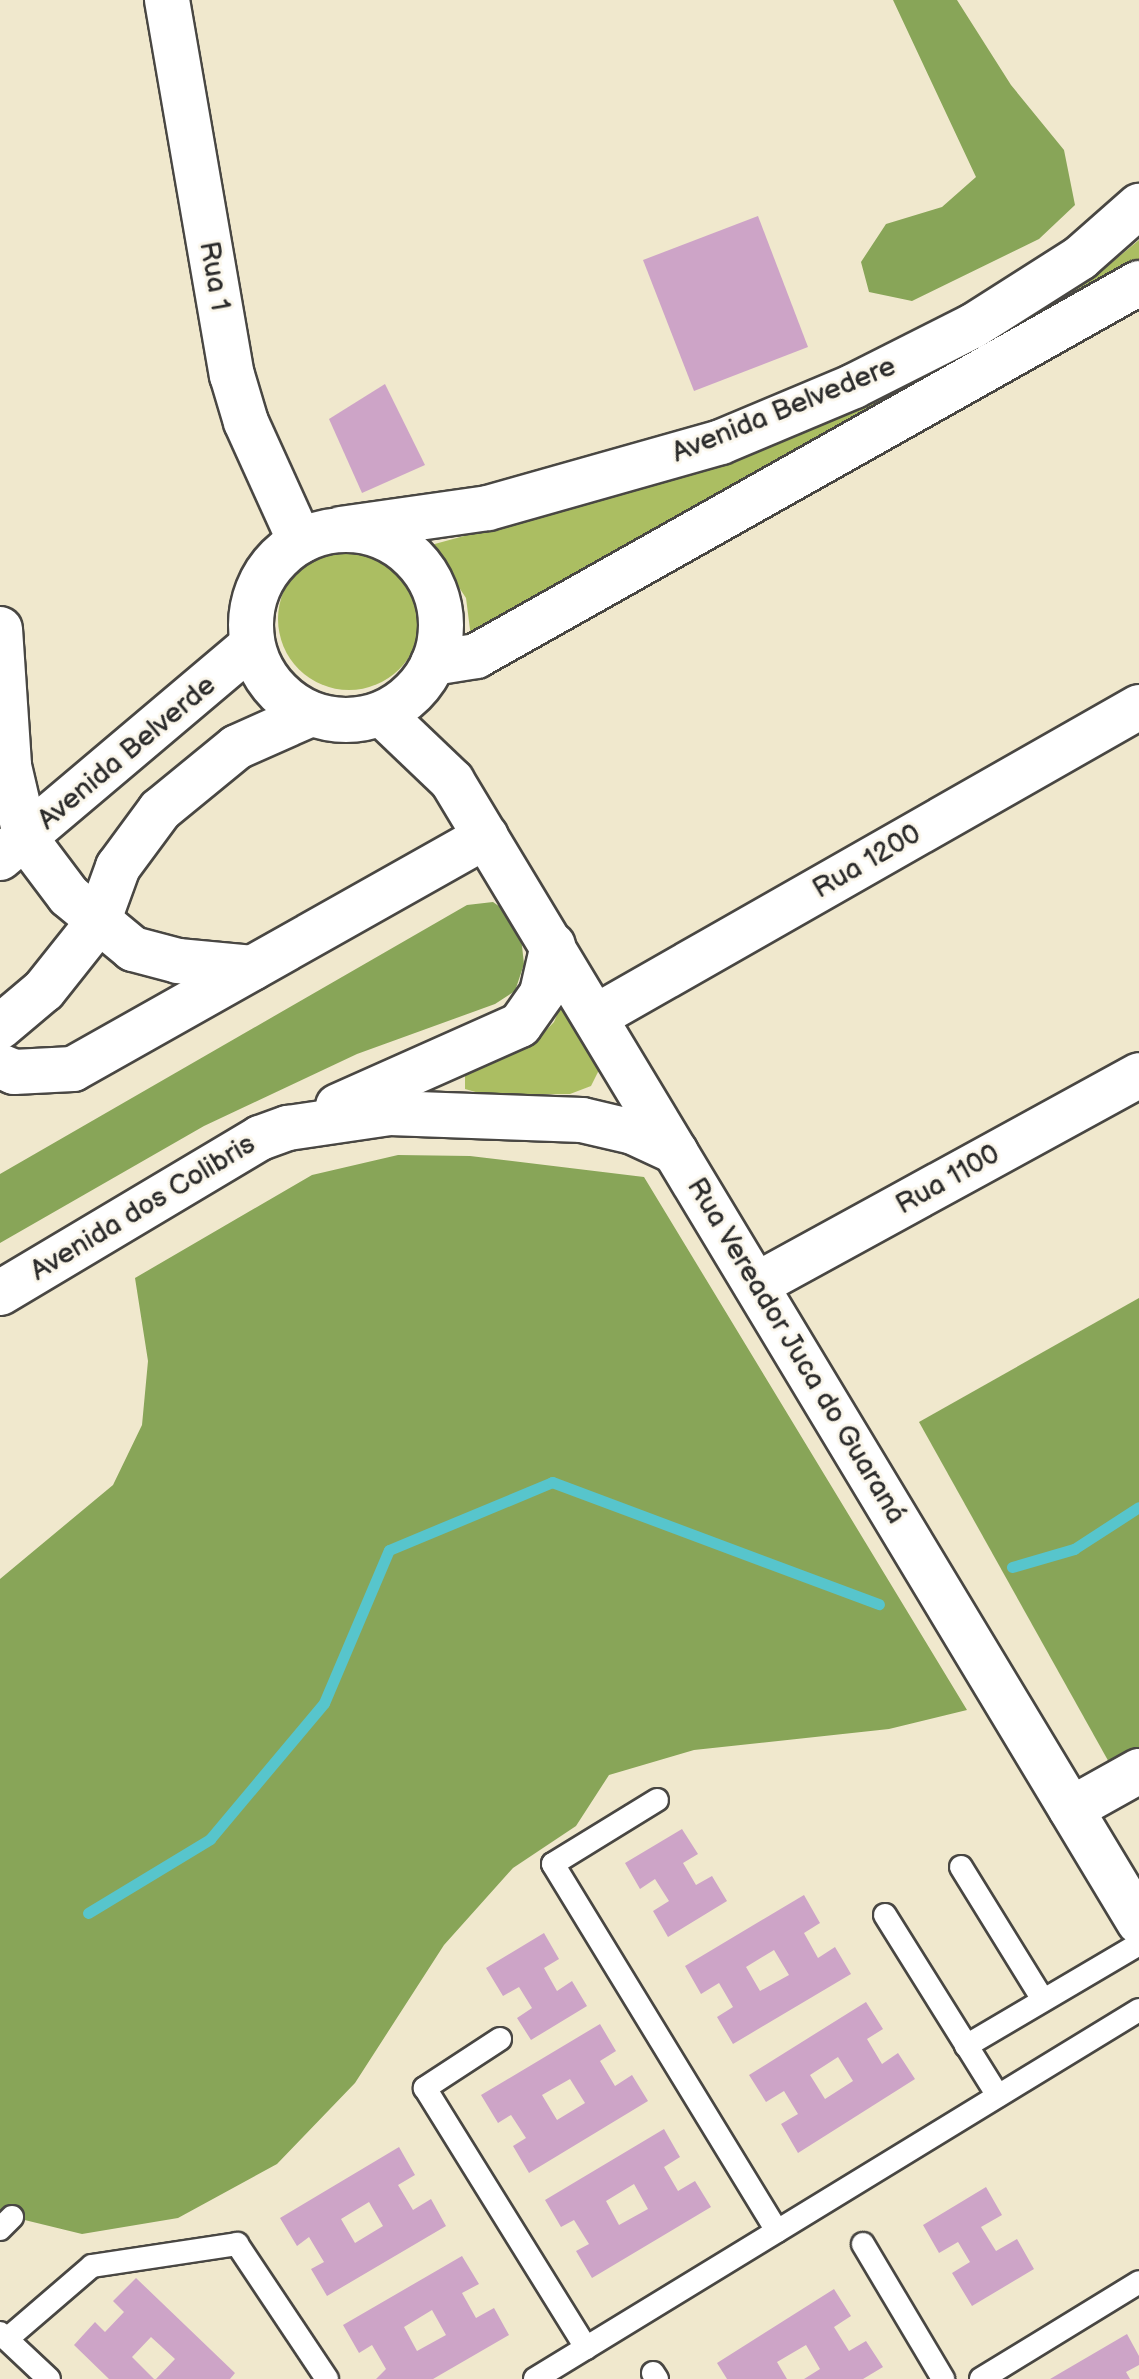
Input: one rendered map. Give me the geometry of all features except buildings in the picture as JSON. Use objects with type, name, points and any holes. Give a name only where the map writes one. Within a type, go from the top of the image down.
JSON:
[{"type":"street","name":"Rua 1","points":[[167,0],[232,375],[246,422],[320,535]]},
{"type":"street","name":"Avenida Belvedere","points":[[320,535],[488,508],[721,442],[854,386],[973,326],[1080,258],[1139,206]]},
{"type":"street","name":"Avenida Belvedere","points":[[429,671],[476,656],[1139,283]]},
{"type":"street","points":[[373,533],[401,547],[424,570],[437,600],[441,632],[429,671],[413,693],[382,714],[359,720],[311,714],[284,698],[264,674],[252,645],[251,614],[259,585],[276,559],[320,535],[373,533]]},
{"type":"street","points":[[0,629],[13,848],[133,949],[178,961],[253,968]]},
{"type":"street","name":"Avenida Belverde","points":[[13,848],[252,645]]},
{"type":"street","name":"Rua Vereador Juca do Guaraná","points":[[429,671],[452,781]]},
{"type":"street","name":"Rua 1200","points":[[595,1017],[1139,707]]},
{"type":"street","points":[[0,1027],[44,990],[98,922],[118,867],[160,810],[237,747],[311,714]]},
{"type":"street","name":"Rua Vereador Juca do Guaraná","points":[[382,714],[452,781],[1139,1922]]},
{"type":"street","points":[[0,1066],[14,1072],[73,1069],[486,836]]},
{"type":"street","name":"Avenida dos Colibris","points":[[0,1293],[260,1138],[520,1025],[542,993],[553,945]]},
{"type":"street","points":[[552,1118],[600,1092],[623,1063]]},
{"type":"street","name":"Rua 1100","points":[[756,1285],[1139,1075]]},
{"type":"street","name":"Avenida dos Colibris","points":[[288,1128],[390,1113],[552,1118],[611,1125],[676,1152]]},
{"type":"street","points":[[1071,1809],[1139,1771]]},
{"type":"lane","points":[[657,1800],[553,1864],[777,2231]]},
{"type":"lane","points":[[961,1867],[1043,2000]]},
{"type":"lane","points":[[885,1915],[998,2096]]},
{"type":"lane","points":[[966,2046],[1139,1944]]},
{"type":"lane","points":[[535,2379],[1139,2010]]},
{"type":"lane","points":[[500,2039],[425,2088],[586,2348]]},
{"type":"lane","points":[[49,2379],[4,2336],[92,2266],[237,2244],[327,2379]]},
{"type":"lane","points":[[863,2244],[943,2379]]},
{"type":"lane","points":[[981,2379],[1138,2285]]},
{"type":"green space","points":[[893,0],[957,0],[1011,85],[1064,150],[1075,205],[1039,239],[912,301],[869,292],[861,262],[886,224],[942,207],[976,177]]},
{"type":"green space","points":[[1139,240],[1139,268],[472,645],[466,598],[431,545],[665,481],[905,385],[1019,323],[1104,269]]},
{"type":"green space","points":[[349,548],[376,553],[400,568],[415,592],[420,619],[415,646],[400,670],[376,685],[349,690],[322,685],[298,670],[283,646],[278,619],[283,592],[298,568],[322,553]]},
{"type":"green space","points":[[493,902],[513,916],[521,937],[524,964],[515,991],[495,1004],[357,1054],[204,1126],[0,1243],[0,1174],[467,905]]},
{"type":"green space","points":[[561,1005],[600,1068],[591,1086],[570,1094],[486,1095],[465,1089],[465,1071],[534,1043],[554,1022]]},
{"type":"green space","points":[[398,1155],[470,1156],[644,1177],[967,1710],[889,1729],[694,1750],[609,1775],[576,1826],[513,1868],[444,1945],[355,2083],[277,2164],[178,2218],[82,2234],[0,2214],[0,1579],[113,1485],[142,1425],[148,1361],[135,1278],[312,1175]]},
{"type":"green space","points":[[1139,1298],[1139,1760],[1115,1773],[919,1422]]},
{"type":"waterway","points":[[88,1913],[210,1839],[324,1703],[389,1550],[552,1482],[879,1604]]},
{"type":"waterway","points":[[1012,1567],[1074,1549],[1139,1507]]}]
